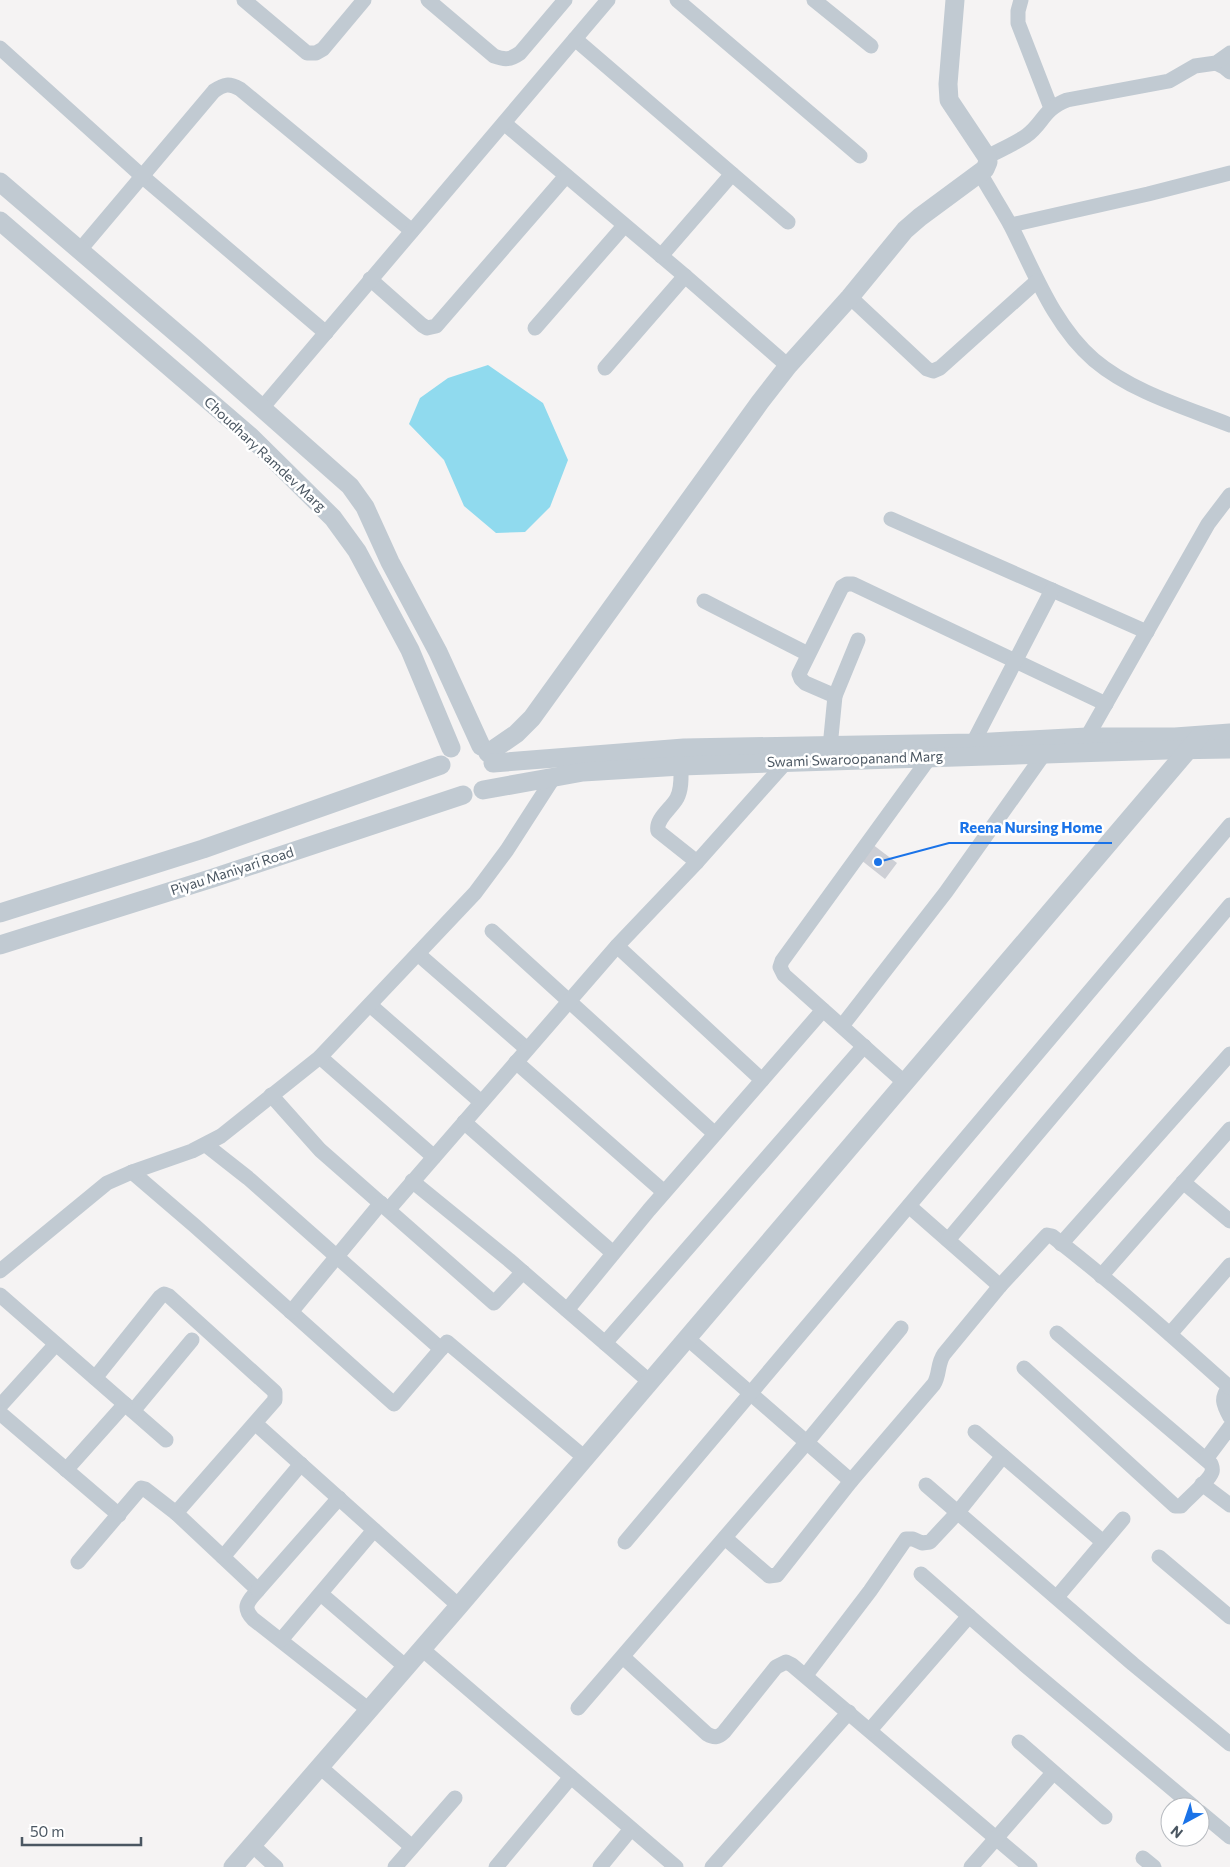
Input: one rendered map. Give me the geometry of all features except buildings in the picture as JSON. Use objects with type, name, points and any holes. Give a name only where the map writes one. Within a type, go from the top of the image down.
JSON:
[{"type":"street","points":[[244,0],[307,53],[316,53],[323,49],[364,0]]},
{"type":"street","points":[[428,0],[494,56],[504,60],[512,58],[520,52],[565,0]]},
{"type":"street","points":[[262,408],[608,0]]},
{"type":"street","points":[[677,0],[860,156]]},
{"type":"street","points":[[814,0],[870,46]]},
{"type":"street","points":[[954,0],[948,84],[950,100],[984,165],[1037,281],[1068,331],[1094,360],[1136,387],[1230,425]]},
{"type":"street","points":[[1021,0],[1018,11],[1018,23],[1050,108]]},
{"type":"street","points":[[575,39],[788,222]]},
{"type":"street","points":[[0,48],[143,177],[326,333]]},
{"type":"street","points":[[487,754],[516,734],[532,718],[760,402],[788,366],[850,298],[905,230],[984,165],[1027,135],[1050,108],[1067,100],[1169,82],[1196,66],[1216,63],[1230,52]]},
{"type":"street","points":[[1216,63],[1230,72]]},
{"type":"street","points":[[79,251],[214,91],[222,85],[232,84],[412,231]]},
{"type":"street","points":[[504,123],[788,366]]},
{"type":"street","points":[[1010,225],[1148,194],[1230,173]]},
{"type":"street","points":[[661,256],[732,174]]},
{"type":"street","points":[[370,280],[422,325],[427,328],[436,326],[566,176]]},
{"type":"street","points":[[0,182],[195,349],[350,486],[365,507],[487,754],[493,773],[490,783],[483,790],[473,795],[453,792],[443,777],[444,755],[451,748],[461,743],[471,743],[487,754]]},
{"type":"street","name":"Choudhary Ramdev Marg","points":[[0,221],[251,437],[333,518],[358,551],[410,650],[451,748]]},
{"type":"street","points":[[535,328],[624,226]]},
{"type":"street","points":[[605,368],[685,276]]},
{"type":"street","points":[[850,298],[927,368],[933,371],[940,368],[1037,281]]},
{"type":"street","points":[[1087,736],[1208,524],[1230,495]]},
{"type":"street","points":[[891,519],[1146,632]]},
{"type":"street","points":[[835,696],[811,686],[801,679],[800,674],[842,587],[847,584],[853,584],[1106,704]]},
{"type":"street","points":[[973,743],[1052,590]]},
{"type":"street","points":[[704,601],[808,654]]},
{"type":"street","points":[[830,747],[835,696],[858,640]]},
{"type":"street","name":"Swami Swaroopanand Marg","points":[[487,754],[684,748],[830,747],[973,743],[1087,736],[1200,736],[1230,733]]},
{"type":"street","points":[[233,1867],[459,1606],[1200,736]]},
{"type":"street","name":"Swami Swaroopanand Marg","points":[[483,790],[583,772],[681,766],[787,761],[1230,749]]},
{"type":"street","points":[[842,1026],[946,892],[1044,754]]},
{"type":"street","points":[[905,1083],[784,975],[780,967],[782,961],[930,757]]},
{"type":"street","points":[[292,1312],[336,1256],[434,1157],[617,946],[697,862],[787,761]]},
{"type":"street","points":[[681,766],[680,792],[659,821],[657,828],[658,831],[697,862]]},
{"type":"street","points":[[0,912],[443,777]]},
{"type":"street","points":[[0,1271],[107,1183],[206,1145],[221,1136],[320,1057],[485,882],[554,777]]},
{"type":"street","name":"Piyau Maniyari Road","points":[[0,945],[213,878],[463,795]]},
{"type":"street","points":[[625,1542],[1230,825]]},
{"type":"street","points":[[948,1240],[1230,905]]},
{"type":"street","points":[[492,930],[715,1134]]},
{"type":"street","points":[[617,946],[762,1080]]},
{"type":"street","points":[[418,954],[527,1049]]},
{"type":"street","points":[[370,1005],[481,1102]]},
{"type":"street","points":[[567,1310],[664,1192],[823,1010]]},
{"type":"street","points":[[605,1343],[864,1046]]},
{"type":"street","points":[[1061,1244],[1230,1054]]},
{"type":"street","points":[[320,1057],[434,1157]]},
{"type":"street","points":[[516,1062],[664,1192]]},
{"type":"street","points":[[271,1095],[320,1150],[494,1303],[523,1272]]},
{"type":"street","points":[[464,1122],[613,1253]]},
{"type":"street","points":[[1101,1276],[1230,1129]]},
{"type":"street","points":[[206,1145],[248,1178],[440,1349]]},
{"type":"street","points":[[132,1172],[394,1404],[447,1342],[585,1458]]},
{"type":"street","points":[[412,1181],[523,1272],[650,1382]]},
{"type":"street","points":[[1183,1182],[1230,1221]]},
{"type":"street","points":[[909,1206],[1000,1286]]},
{"type":"street","points":[[726,1538],[762,1572],[769,1576],[777,1575],[851,1481],[934,1384],[940,1373],[939,1364],[944,1354],[1000,1286],[1047,1235],[1052,1236],[1101,1276],[1229,1387],[1223,1396],[1223,1400],[1230,1416]]},
{"type":"street","points":[[1170,1334],[1230,1265]]},
{"type":"street","points":[[94,1378],[164,1294],[169,1296],[275,1392],[275,1400],[256,1424],[176,1513]]},
{"type":"street","points":[[0,1295],[166,1440]]},
{"type":"street","points":[[578,1708],[726,1538],[901,1328]]},
{"type":"street","points":[[1024,1368],[1175,1506],[1181,1506],[1202,1484],[1212,1473],[1213,1468],[1206,1459],[1057,1333]]},
{"type":"street","points":[[687,1338],[851,1481]]},
{"type":"street","points":[[66,1470],[192,1340]]},
{"type":"street","points":[[0,1406],[56,1344]]},
{"type":"street","points":[[0,1413],[119,1515]]},
{"type":"street","points":[[256,1424],[459,1606]]},
{"type":"street","points":[[1206,1459],[1230,1427]]},
{"type":"street","points":[[975,1432],[1103,1542]]},
{"type":"street","points":[[806,1675],[906,1540],[913,1538],[922,1543],[930,1542],[958,1512],[1003,1456]]},
{"type":"street","points":[[223,1557],[301,1464]]},
{"type":"street","points":[[1202,1484],[1230,1505]]},
{"type":"street","points":[[926,1485],[1133,1664],[1230,1744]]},
{"type":"street","points":[[78,1562],[141,1488],[176,1513],[258,1590]]},
{"type":"street","points":[[339,1498],[258,1590],[248,1602],[247,1608],[248,1614],[369,1710]]},
{"type":"street","points":[[1057,1597],[1123,1519]]},
{"type":"street","points":[[281,1640],[374,1530]]},
{"type":"street","points":[[1159,1557],[1230,1617]]},
{"type":"street","points":[[921,1574],[1182,1797]]},
{"type":"street","points":[[321,1594],[406,1667]]},
{"type":"street","points":[[870,1730],[969,1616]]},
{"type":"street","points":[[422,1649],[676,1867]]},
{"type":"street","points":[[623,1657],[706,1734],[713,1738],[720,1737],[776,1667],[786,1662],[792,1664],[1030,1867]]},
{"type":"street","points":[[712,1867],[849,1712]]},
{"type":"street","points":[[1019,1742],[1105,1817]]},
{"type":"street","points":[[320,1767],[412,1847]]},
{"type":"street","points":[[971,1867],[1053,1773]]},
{"type":"street","points":[[496,1867],[571,1777]]},
{"type":"street","points":[[395,1867],[455,1798]]},
{"type":"street","points":[[1210,1820],[1230,1837]]},
{"type":"street","points":[[600,1867],[631,1828]]},
{"type":"street","points":[[252,1845],[276,1867]]},
{"type":"water","points":[[488,365],[543,403],[568,460],[550,507],[525,532],[496,533],[464,506],[444,460],[409,424],[420,398],[448,378]]},
{"type":"place","name":"Reena Nursing Home","points":[[878,862]]}]
